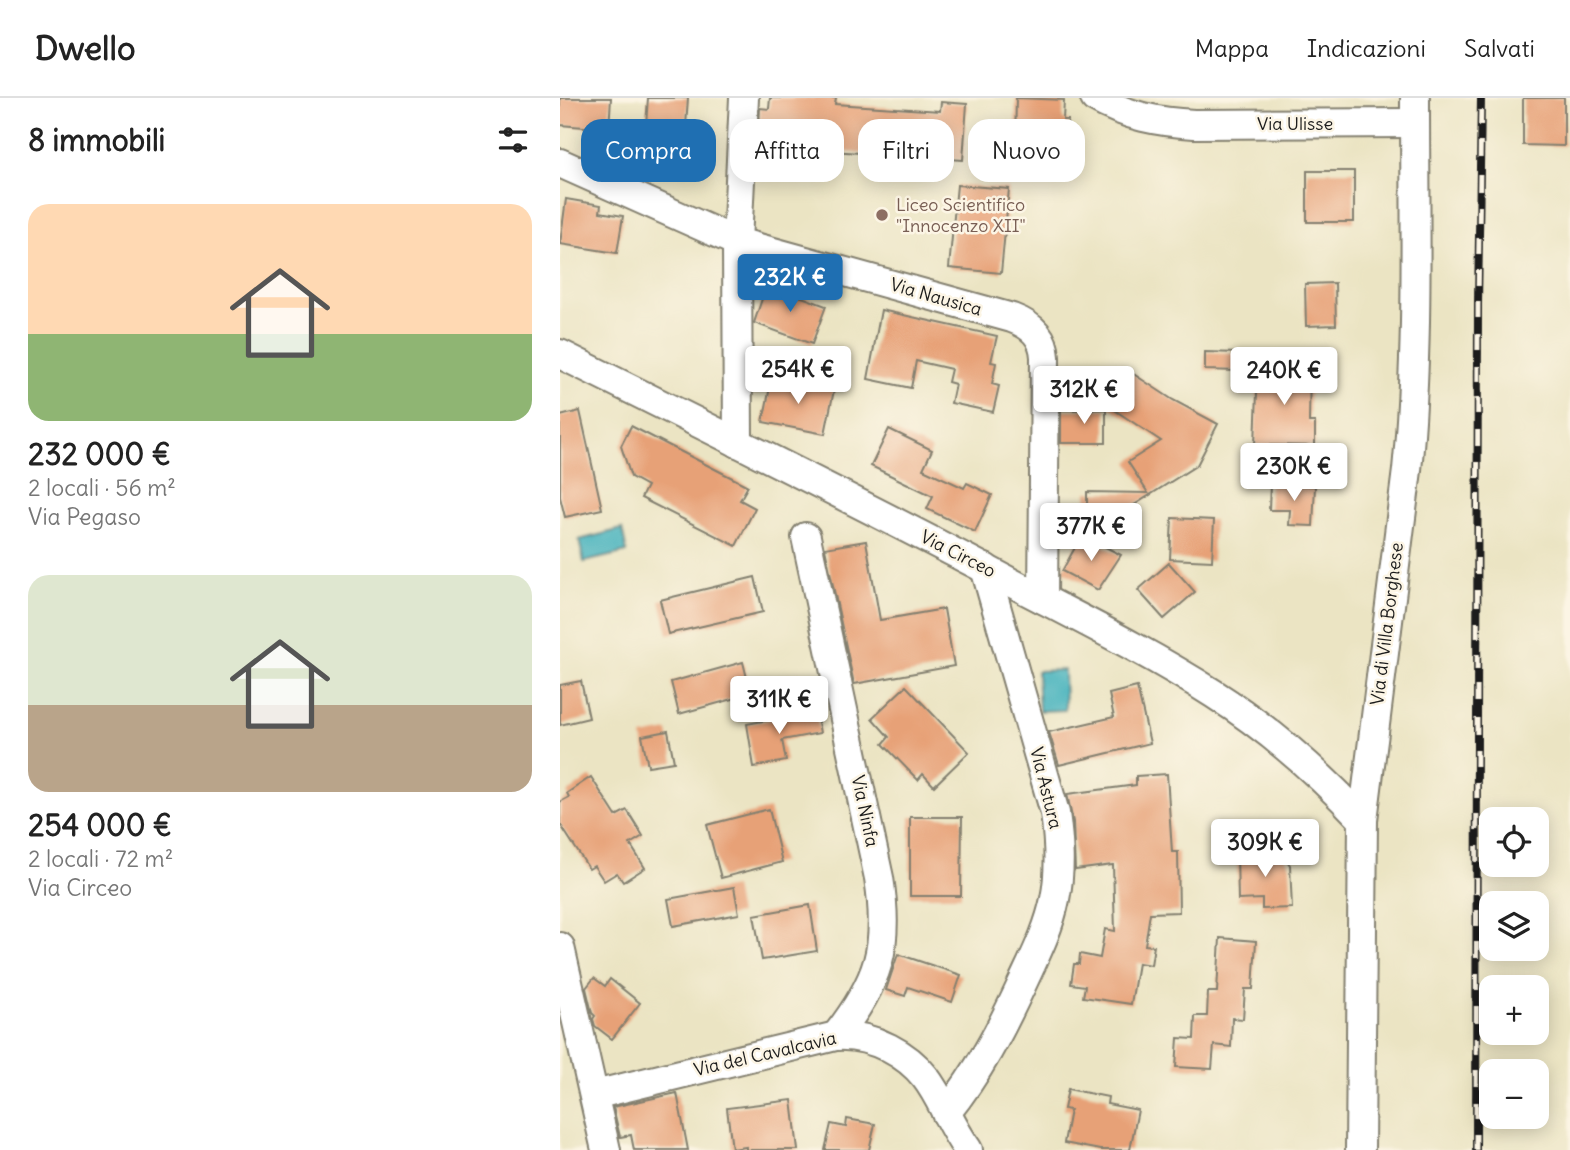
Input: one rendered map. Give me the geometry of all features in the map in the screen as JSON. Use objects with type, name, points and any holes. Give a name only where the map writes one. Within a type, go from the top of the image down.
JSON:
[{"type":"street","points":[[738,443],[737,242],[744,98]]},
{"type":"street","name":"Via Ulisse","points":[[1095,98],[1128,113],[1166,122],[1194,124],[1415,111]]},
{"type":"street","name":"Via di Villa Borghese","points":[[1360,1150],[1363,820],[1412,418],[1415,111]]},
{"type":"street","name":"Via Nausica","points":[[560,163],[737,242],[1012,318],[1037,332],[1045,357],[1043,599]]},
{"type":"street","name":"Via Circeo","points":[[560,354],[985,568],[1166,665],[1243,713],[1306,763],[1363,820]]},
{"type":"street","name":"Via Ninfa","points":[[806,537],[879,878],[883,920],[882,944],[875,973],[853,1015],[836,1035]]},
{"type":"street","name":"Via Astura","points":[[946,1113],[970,1083],[994,1043],[1036,953],[1053,906],[1059,870],[1055,813],[985,568]]},
{"type":"street","points":[[560,947],[606,1150]]},
{"type":"street","name":"Via del Cavalcavia","points":[[594,1095],[836,1035],[850,1036],[876,1042],[910,1060],[929,1081],[968,1150]]},
{"type":"water","points":[[622,529],[627,552],[584,562],[579,540]]},
{"type":"water","points":[[1064,670],[1065,710],[1039,711],[1037,671]]},
{"type":"building","points":[[560,98],[611,98],[610,119],[581,119],[581,127],[560,125]]},
{"type":"building","points":[[648,98],[688,98],[686,119],[646,119]]},
{"type":"building","points":[[770,98],[836,98],[835,104],[940,111],[941,102],[967,104],[963,160],[954,159],[954,119],[858,119],[858,153],[844,152],[844,119],[759,119],[760,108],[769,109]]},
{"type":"building","points":[[1016,98],[1064,100],[1063,119],[1016,119]]},
{"type":"building","points":[[1523,98],[1564,98],[1564,146],[1523,145]]},
{"type":"building","points":[[1307,171],[1354,171],[1354,222],[1307,222]]},
{"type":"building","points":[[957,185],[1009,189],[1001,273],[949,268]]},
{"type":"building","points":[[566,199],[601,205],[600,212],[623,216],[617,253],[560,244]]},
{"type":"building","points":[[1335,283],[1336,325],[1306,326],[1305,284]]},
{"type":"building","points":[[767,284],[826,306],[812,344],[754,323]]},
{"type":"building","points":[[881,310],[997,336],[991,362],[996,363],[992,384],[999,386],[993,412],[951,403],[955,384],[948,382],[951,369],[916,361],[911,388],[868,379]]},
{"type":"building","points":[[1205,352],[1239,353],[1239,371],[1205,370]]},
{"type":"building","points":[[1258,366],[1310,367],[1309,422],[1315,422],[1315,446],[1255,445]]},
{"type":"building","points":[[1129,371],[1173,400],[1218,424],[1197,465],[1098,528],[1087,528],[1087,492],[1148,493],[1128,462],[1161,441],[1107,405]]},
{"type":"building","points":[[772,377],[834,390],[825,434],[763,422]]},
{"type":"building","points":[[1106,409],[1106,443],[1061,443],[1061,410]]},
{"type":"building","points":[[580,411],[602,509],[565,517],[560,497],[560,416]]},
{"type":"building","points":[[631,426],[748,486],[740,500],[755,508],[736,546],[641,498],[647,486],[631,477],[621,446]]},
{"type":"building","points":[[889,429],[932,450],[923,469],[964,488],[967,483],[992,495],[975,532],[927,509],[933,496],[871,466]]},
{"type":"building","points":[[1270,484],[1315,486],[1313,526],[1289,525],[1290,510],[1269,510]]},
{"type":"building","points":[[1172,518],[1214,520],[1212,561],[1170,559]]},
{"type":"building","points":[[1082,535],[1121,555],[1098,590],[1062,571]]},
{"type":"building","points":[[866,541],[880,620],[944,609],[954,666],[854,684],[825,548]]},
{"type":"building","points":[[1169,563],[1195,592],[1164,619],[1138,590]]},
{"type":"building","points":[[755,577],[763,612],[668,634],[660,600]]},
{"type":"building","points":[[743,662],[751,694],[679,714],[671,682]]},
{"type":"building","points":[[581,681],[589,718],[560,725],[560,685]]},
{"type":"building","points":[[906,686],[969,752],[934,786],[923,774],[918,780],[883,744],[889,737],[872,718]]},
{"type":"building","points":[[1137,687],[1150,743],[1059,765],[1049,732],[1114,717],[1109,694]]},
{"type":"building","points":[[816,711],[820,733],[782,740],[786,761],[754,767],[747,724]]},
{"type":"building","points":[[668,731],[674,762],[648,766],[642,736]]},
{"type":"building","points":[[1167,774],[1172,852],[1178,852],[1179,912],[1150,913],[1145,945],[1154,946],[1151,965],[1138,963],[1131,1004],[1083,997],[1085,986],[1071,984],[1074,964],[1079,964],[1080,954],[1100,958],[1105,929],[1115,931],[1113,865],[1075,870],[1073,822],[1067,794],[1136,785],[1136,776]]},
{"type":"building","points":[[591,777],[616,816],[627,810],[643,836],[630,844],[645,868],[623,882],[617,873],[604,881],[594,866],[589,869],[560,824],[560,802],[569,797],[567,793]]},
{"type":"building","points":[[769,809],[782,862],[721,878],[707,825]]},
{"type":"building","points":[[910,817],[962,817],[961,896],[910,896]]},
{"type":"building","points":[[1280,851],[1290,865],[1292,908],[1262,909],[1262,899],[1238,900],[1237,853]]},
{"type":"building","points":[[734,887],[739,914],[673,926],[668,899]]},
{"type":"building","points":[[810,905],[817,951],[762,960],[754,915]]},
{"type":"building","points":[[1220,938],[1256,941],[1253,989],[1245,989],[1243,1019],[1232,1018],[1231,1047],[1214,1045],[1212,1069],[1176,1067],[1178,1038],[1194,1039],[1195,1016],[1207,1016],[1208,992],[1217,992]]},
{"type":"building","points":[[898,954],[961,975],[952,1002],[908,987],[905,996],[886,990]]},
{"type":"building","points":[[594,978],[605,986],[610,979],[640,1003],[612,1039],[595,1026],[595,1016],[586,988]]},
{"type":"building","points":[[1068,1089],[1108,1097],[1107,1104],[1138,1110],[1130,1150],[1100,1150],[1064,1143],[1070,1110],[1064,1109]]},
{"type":"building","points":[[677,1093],[688,1150],[634,1150],[631,1135],[620,1137],[613,1107]]},
{"type":"building","points":[[792,1100],[798,1150],[746,1150],[746,1147],[732,1149],[727,1108]]},
{"type":"building","points":[[847,1119],[875,1124],[869,1150],[825,1150],[831,1124],[846,1127]]},
{"type":"railway","points":[[1476,1150],[1481,98]]},
{"type":"place","name":"Liceo Scientifico \"Innocenzo XII\"","points":[[882,215]]}]
